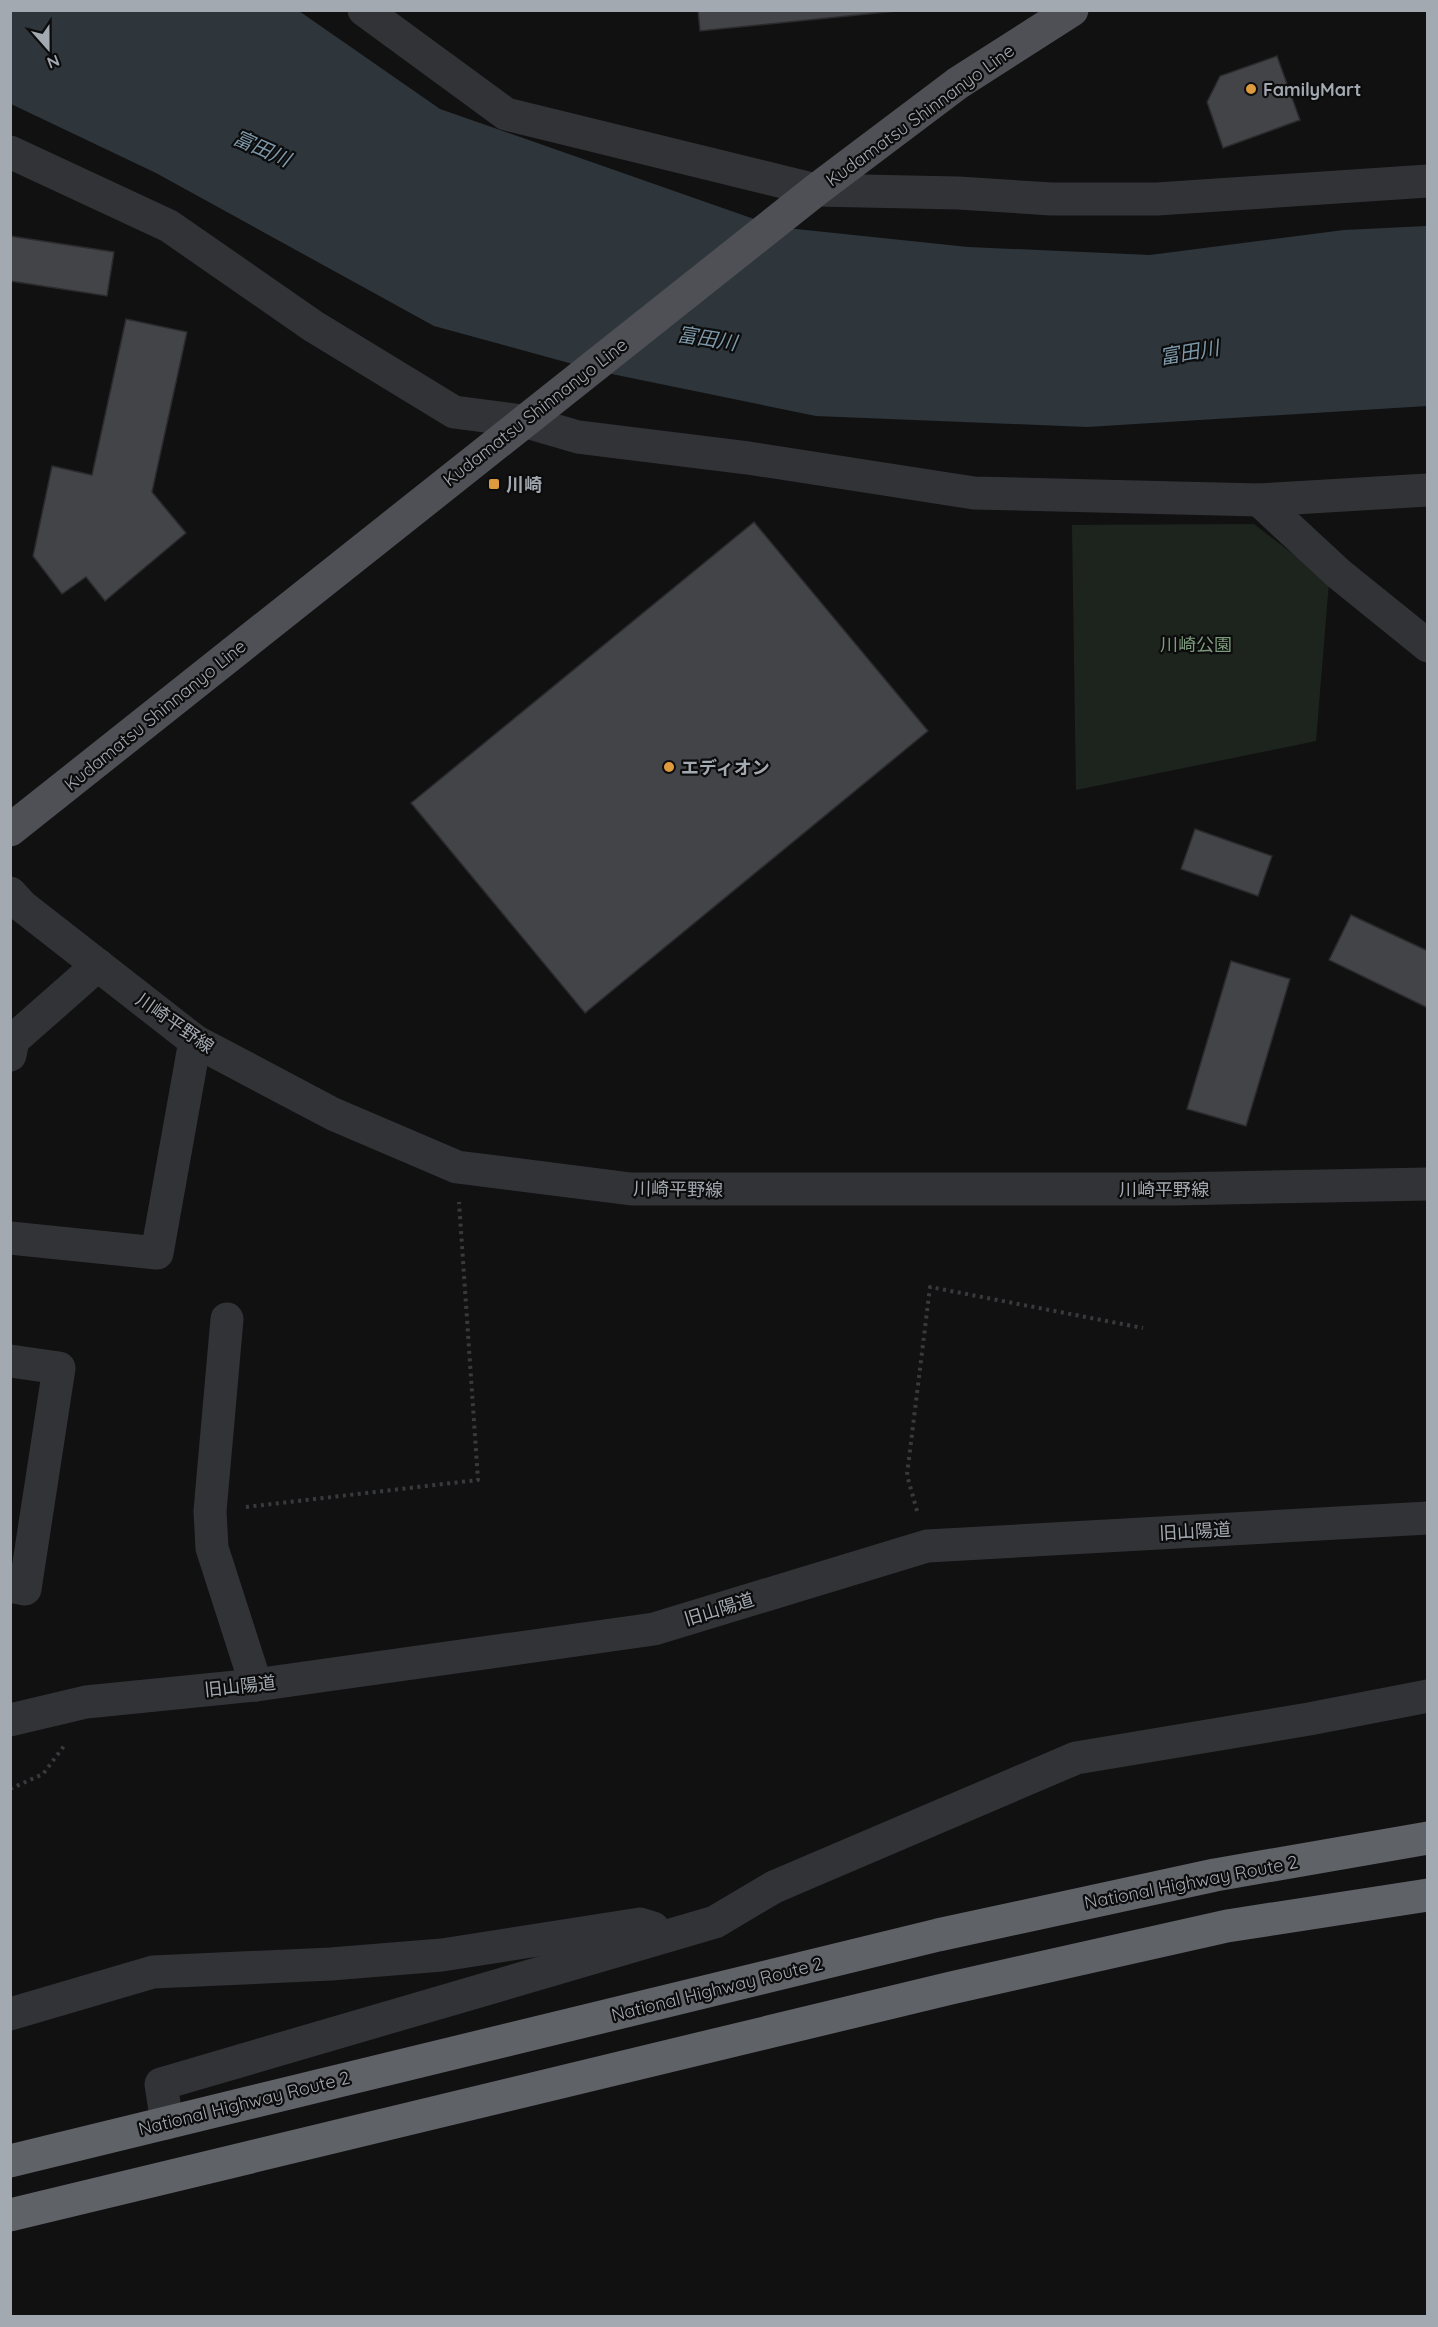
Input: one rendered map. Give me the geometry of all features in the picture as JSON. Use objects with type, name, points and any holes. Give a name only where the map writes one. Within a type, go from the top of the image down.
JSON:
[{"type":"highway","name":"National Highway Route 2","points":[[10,2161],[938,1935],[1215,1875],[1428,1838]]},
{"type":"highway","points":[[10,2215],[951,1988],[1227,1926],[1428,1895]]},
{"type":"main road","name":"Kudamatsu Shinnanyo Line","points":[[10,830],[816,190],[958,83],[1072,10]]},
{"type":"street","points":[[364,10],[506,114],[816,190],[1157,199],[1428,181]]},
{"type":"street","points":[[10,152],[169,226],[313,326],[454,412],[523,421],[578,437],[748,458],[974,492],[1260,500],[1428,490]]},
{"type":"street","points":[[1260,500],[1348,582],[1428,646]]},
{"type":"street","name":"川崎平野線","points":[[10,893],[22,906],[195,1041],[333,1114],[457,1167],[631,1189],[1173,1190],[1428,1184]]},
{"type":"street","points":[[10,1055],[13,1040],[98,965]]},
{"type":"street","points":[[10,1238],[157,1253],[195,1041]]},
{"type":"street","points":[[227,1319],[210,1512],[212,1548],[256,1685]]},
{"type":"street","points":[[10,1361],[59,1368],[25,1589],[10,1586]]},
{"type":"street","name":"旧山陽道","points":[[10,1720],[86,1702],[256,1685],[654,1629],[927,1546],[1428,1518]]},
{"type":"street","points":[[167,2123],[161,2084],[715,1922],[774,1887],[1076,1758],[1309,1719],[1428,1696]]},
{"type":"street","points":[[10,2014],[153,1972],[331,1964],[442,1955],[639,1924],[674,1934]]},
{"type":"path","points":[[210,1512],[478,1480],[457,1167]]},
{"type":"path","points":[[927,1546],[907,1475],[930,1287],[1143,1328]]},
{"type":"path","points":[[10,1789],[43,1774],[84,1717],[86,1702]]},
{"type":"green space","name":"川崎公園","points":[[1254,524],[1329,582],[1316,741],[1076,790],[1072,525]]},
{"type":"water","name":"富田川","points":[[10,11],[299,11],[440,109],[777,227],[968,247],[1150,255],[1344,230],[1427,226],[1427,406],[1087,427],[816,416],[602,372],[434,326],[156,173],[11,104]]},
{"type":"building","points":[[698,10],[907,10],[700,31]]},
{"type":"building","name":"FamilyMart","points":[[1277,56],[1300,120],[1223,148],[1207,102],[1220,76]]},
{"type":"building","points":[[10,236],[114,252],[107,296],[10,281]]},
{"type":"building","points":[[126,319],[187,332],[152,492],[186,533],[105,601],[86,577],[62,594],[33,556],[52,466],[92,475]]},
{"type":"building","name":"エディオン","points":[[754,522],[928,731],[585,1013],[411,803]]},
{"type":"building","points":[[1195,829],[1272,856],[1258,896],[1181,869]]},
{"type":"building","points":[[1351,915],[1428,951],[1428,1008],[1329,960]]},
{"type":"building","points":[[1231,961],[1290,979],[1246,1126],[1187,1109]]},
{"type":"place","name":"FamilyMart","points":[[1251,89]]},
{"type":"place","name":"川崎","points":[[494,484]]},
{"type":"place","name":"エディオン","points":[[669,767]]}]
